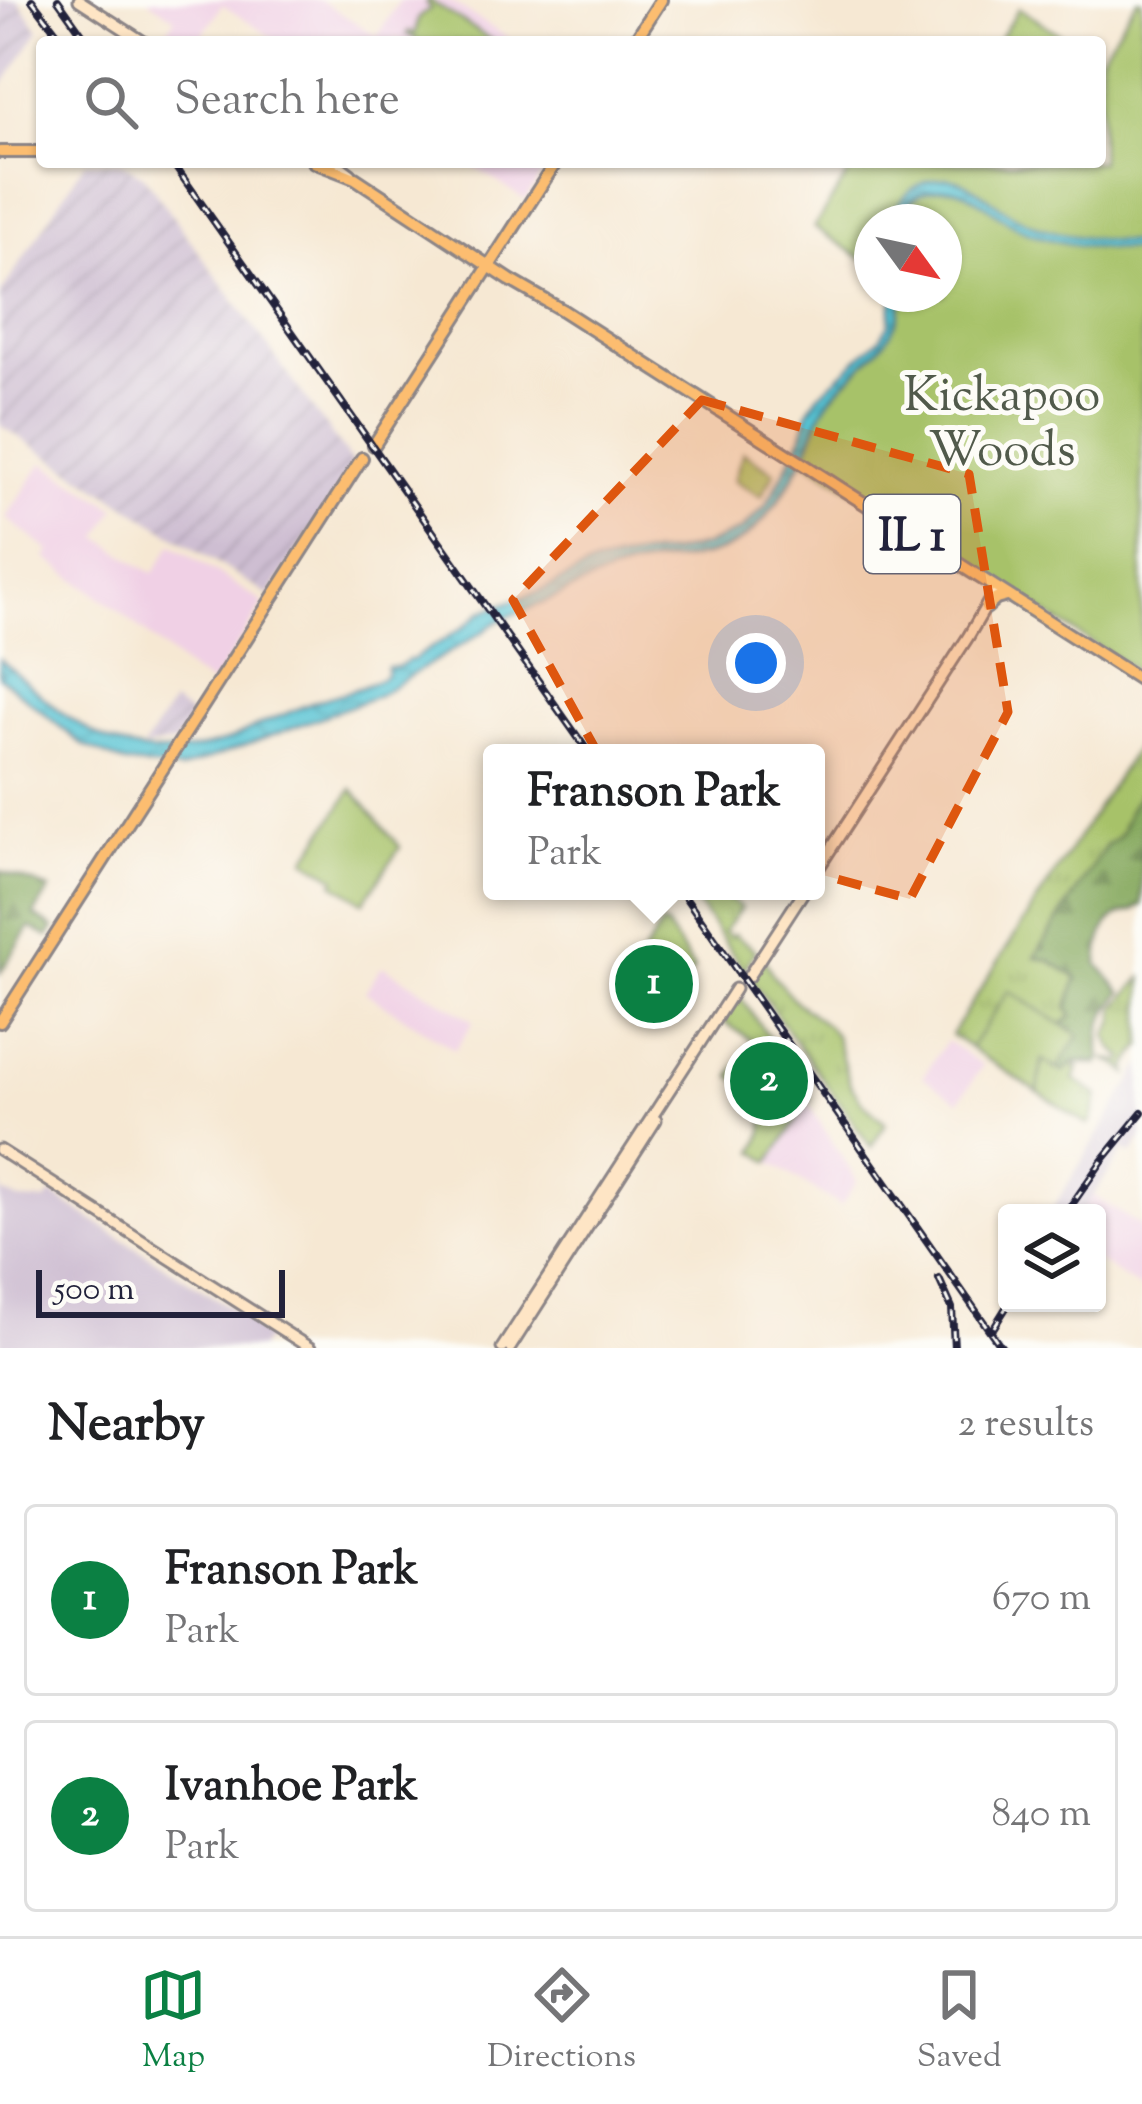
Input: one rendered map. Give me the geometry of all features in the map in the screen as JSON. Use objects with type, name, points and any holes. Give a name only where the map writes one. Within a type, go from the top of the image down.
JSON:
[{"type":"main road","points":[[638,36],[662,0]]},
{"type":"main road","points":[[0,152],[36,152]]},
{"type":"main road","name":"IL 1","points":[[335,168],[1141,682]]},
{"type":"main road","points":[[376,440],[552,168]]},
{"type":"main road","points":[[0,1022],[360,463]]},
{"type":"main road","points":[[982,580],[986,604],[1001,592]]},
{"type":"street","points":[[79,0],[136,36]]},
{"type":"street","points":[[825,848],[986,604]]},
{"type":"street","points":[[825,858],[986,604]]},
{"type":"street","points":[[747,975],[795,900]]},
{"type":"street","points":[[506,1348],[736,991]]},
{"type":"street","points":[[0,1150],[310,1348]]},
{"type":"highlighted area","points":[[702,400],[969,474],[1008,712],[910,899],[637,824],[513,600]]},
{"type":"shaded area","points":[[0,0],[18,0],[39,30],[0,90]]},
{"type":"shaded area","points":[[147,0],[320,0],[377,36],[270,36],[222,5],[202,36],[164,36],[175,18]]},
{"type":"shaded area","points":[[400,0],[448,0],[505,36],[377,36]]},
{"type":"shaded area","points":[[81,168],[130,168],[143,175],[354,465],[269,596],[0,425],[0,295]]},
{"type":"shaded area","points":[[476,168],[546,168],[525,200]]},
{"type":"shaded area","points":[[43,462],[116,508],[99,537],[144,568],[154,573],[172,544],[262,602],[212,684],[46,558],[50,551],[6,518]]},
{"type":"shaded area","points":[[172,703],[190,715],[175,743],[143,748]]},
{"type":"shaded area","points":[[385,967],[474,1021],[455,1050],[365,992]]},
{"type":"shaded area","points":[[946,1041],[983,1065],[959,1101],[923,1077]]},
{"type":"shaded area","points":[[1142,1064],[1142,1138],[1132,1154],[1124,1150],[1087,1204],[1056,1204]]},
{"type":"shaded area","points":[[808,1103],[857,1181],[841,1206],[770,1162]]},
{"type":"shaded area","points":[[0,1184],[1,1192],[19,1200],[46,1201],[51,1194],[270,1333],[260,1348],[0,1348]]},
{"type":"shaded area","points":[[1093,1195],[1142,1227],[1142,1290],[1106,1266],[1106,1204],[1087,1204]]},
{"type":"green space","points":[[429,0],[485,36],[410,36],[407,34],[415,34],[418,18],[431,8],[426,4]]},
{"type":"green space","name":"Kickapoo Woods","points":[[1137,0],[1142,0],[1142,675],[802,458],[824,407],[884,342],[899,312],[962,312],[962,204],[854,204],[854,253],[814,227],[852,168],[1106,168],[1106,48]]},
{"type":"green space","points":[[1019,8],[1063,36],[1001,36]]},
{"type":"green space","points":[[743,452],[775,472],[761,497],[734,480]]},
{"type":"green space","points":[[1142,738],[1142,790],[1128,812],[1127,824],[1036,957],[1078,978],[1068,1008],[1079,1035],[1065,1071],[1075,1061],[1101,1059],[1098,1065],[1077,1062],[1075,1068],[1079,1067],[1074,1080],[1098,1095],[1088,1125],[951,1035]]},
{"type":"green space","points":[[352,789],[400,847],[364,902],[306,859]]},
{"type":"green space","points":[[1142,790],[1142,905],[1111,921],[1098,958],[1122,992],[1103,1023],[1101,1059],[1075,1061],[1062,1072],[1057,1069],[1078,1035],[1062,1024],[1072,1017],[1068,1008],[1077,978],[1035,957],[1107,844],[1121,832]]},
{"type":"green space","points":[[0,871],[50,889],[34,915],[54,928],[48,937],[30,927],[0,973]]},
{"type":"green space","points":[[694,900],[730,900],[741,908],[724,931],[755,951],[744,970]]},
{"type":"green space","points":[[662,924],[694,969],[656,1027],[615,999]]},
{"type":"green space","points":[[764,959],[798,1004],[828,1026],[850,1084],[886,1123],[871,1147],[753,982]]},
{"type":"green space","points":[[1142,978],[1142,1046],[1128,1065],[1128,1074],[1105,1059],[1124,1058],[1107,1035],[1116,1007]]},
{"type":"green space","points":[[1009,991],[1079,1035],[1057,1069],[1042,1060],[1038,1092],[970,1048]]},
{"type":"green space","points":[[739,995],[811,1098],[770,1162],[755,1152],[764,1128],[762,1108],[731,1076],[753,1041],[722,1021]]},
{"type":"water","points":[[948,178],[967,184],[1013,215],[1043,228],[1142,243],[1142,250],[1044,237],[1017,227],[958,190],[929,191],[908,204],[898,204],[927,181]]},
{"type":"water","points":[[891,312],[900,312],[886,339],[827,402],[784,493],[745,538],[720,551],[602,577],[499,621],[375,697],[180,770],[126,764],[81,744],[0,677],[0,659],[49,702],[97,735],[151,752],[223,742],[312,703],[370,684],[386,675],[387,667],[412,660],[481,612],[540,591],[594,564],[706,545],[741,530],[766,505],[818,396],[889,324]]},
{"type":"railway","points":[[32,0],[59,36]]},
{"type":"railway","points":[[58,0],[84,36]]},
{"type":"railway","points":[[176,168],[583,744]]},
{"type":"railway","points":[[687,900],[1002,1348]]},
{"type":"railway","points":[[1072,1204],[1142,1112]]},
{"type":"railway","points":[[939,1279],[952,1308],[954,1348]]},
{"type":"railway","points":[[994,1327],[1003,1312]]},
{"type":"place","name":"Franson Park","points":[[654,984]]},
{"type":"place","name":"Ivanhoe Park","points":[[769,1081]]}]
